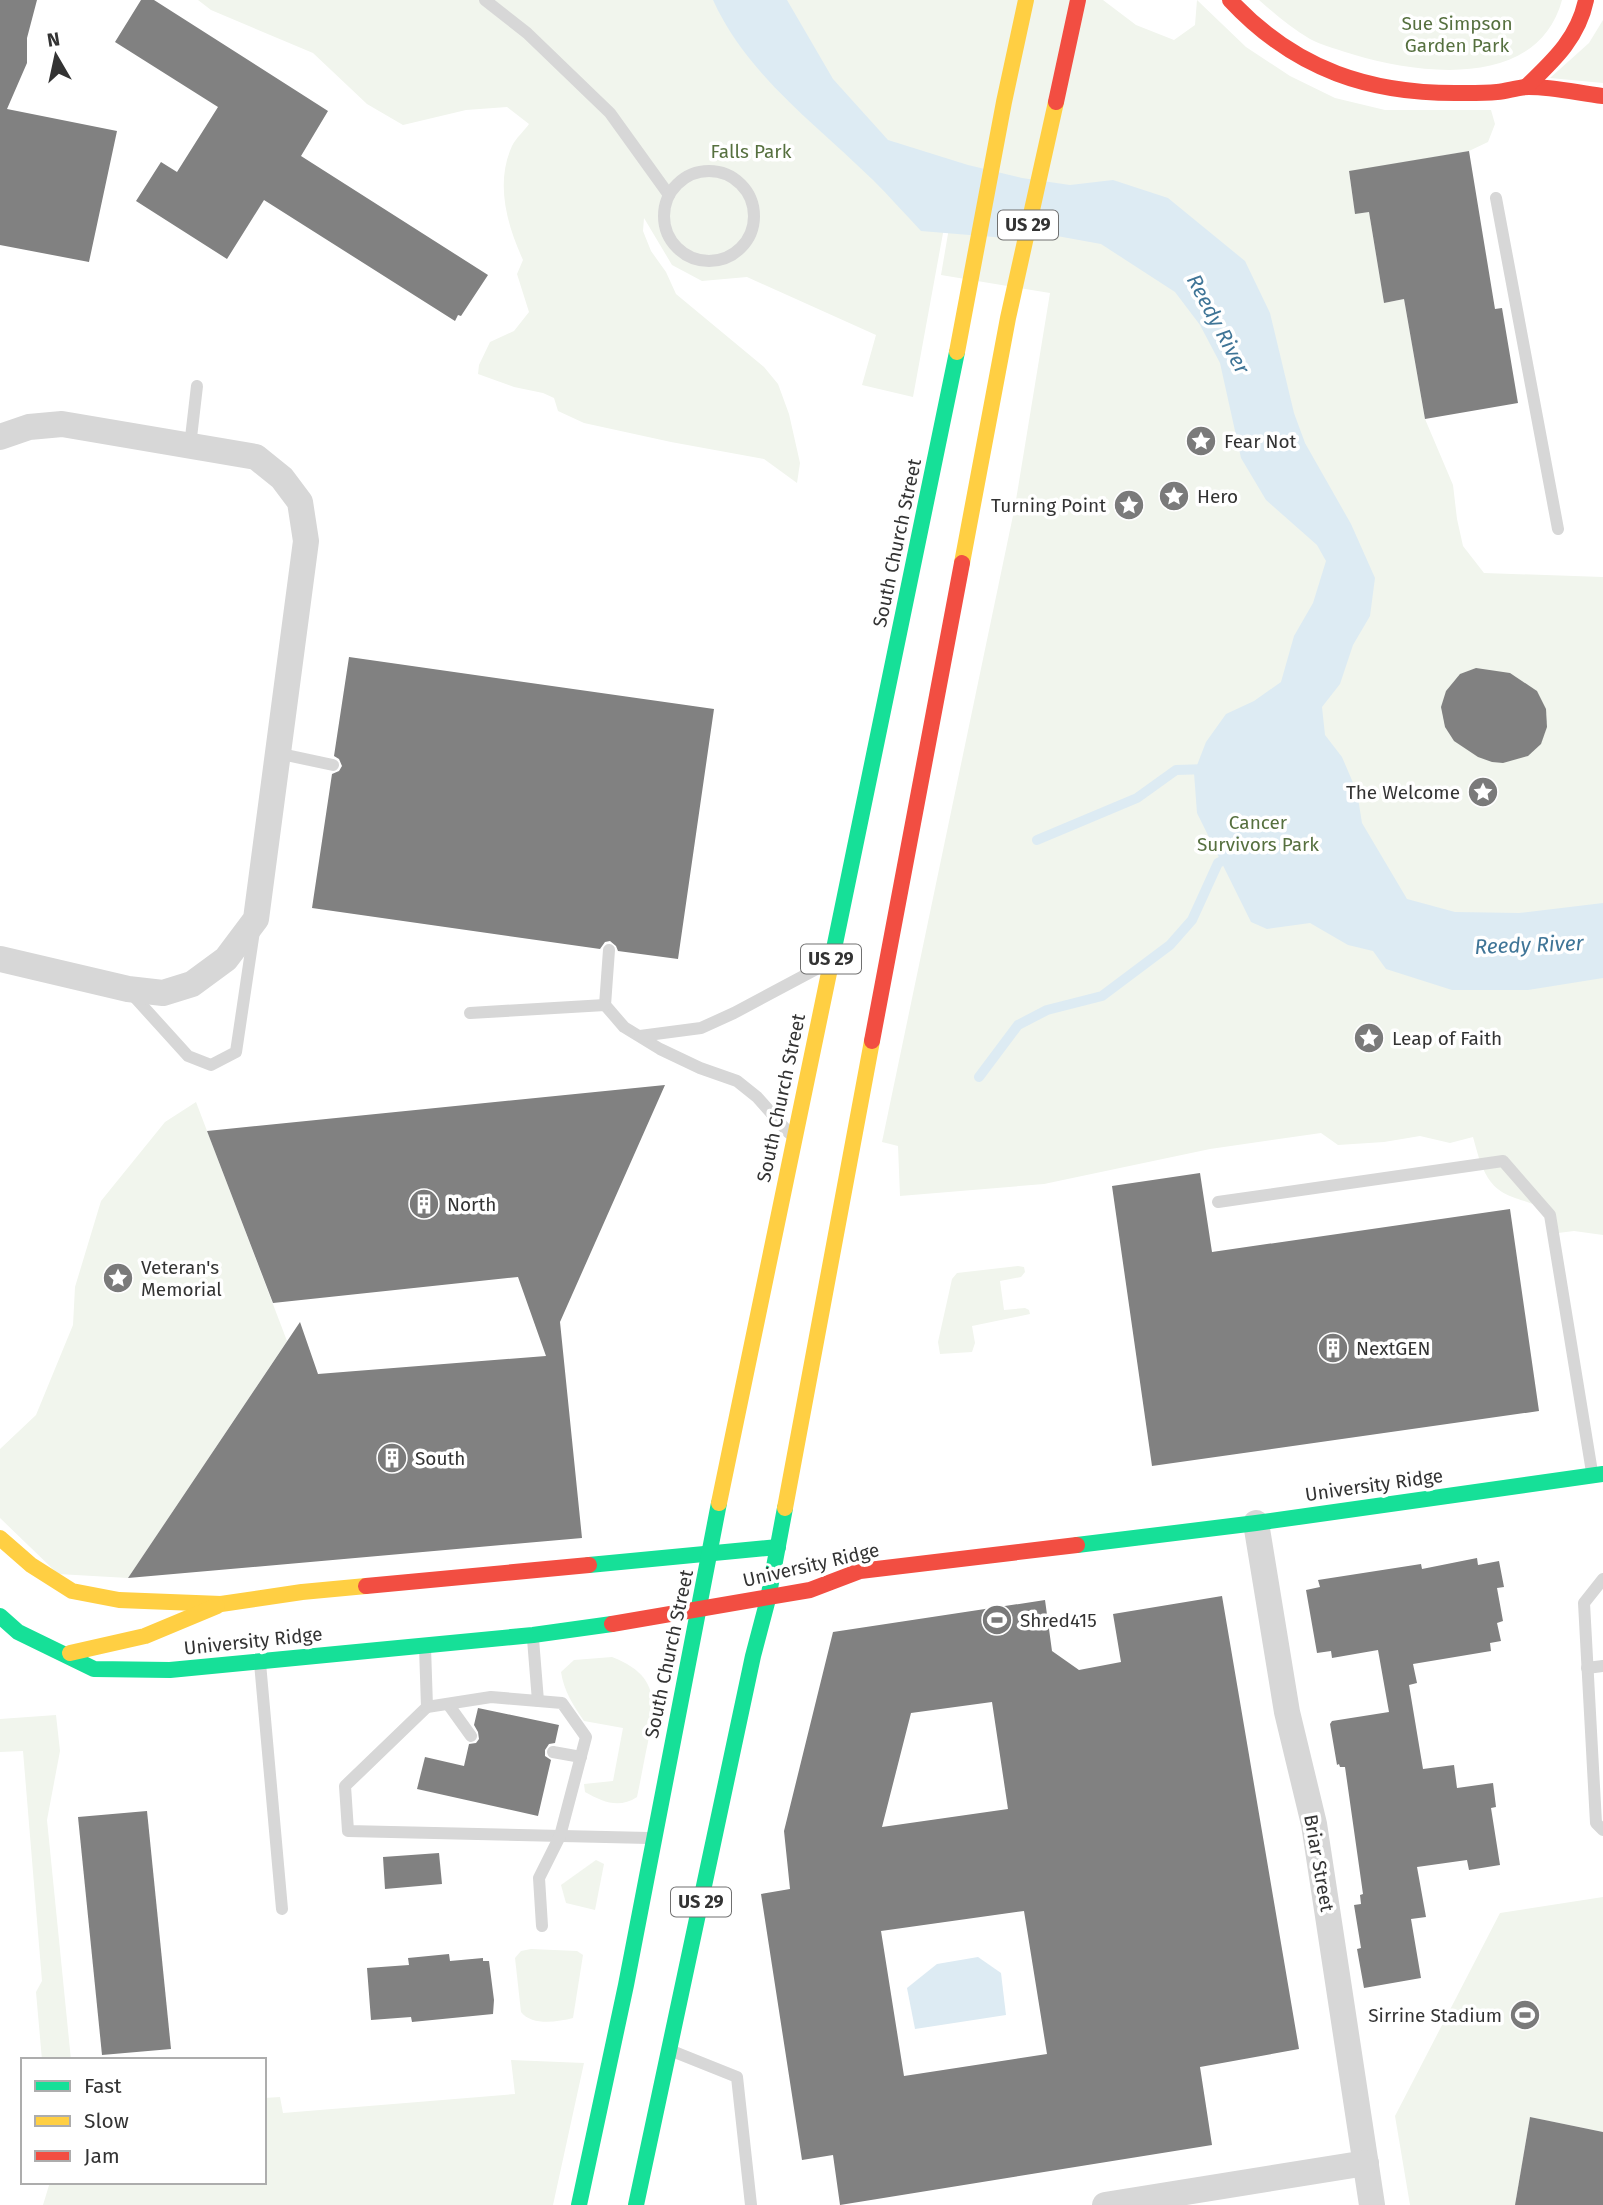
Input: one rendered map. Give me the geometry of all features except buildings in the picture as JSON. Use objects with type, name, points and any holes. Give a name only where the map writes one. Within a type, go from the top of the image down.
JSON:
[{"type":"main road","points":[[1009,0],[1010,70]]},
{"type":"main road","name":"South Church Street","points":[[579,2205],[615,2043],[698,1610],[794,1139],[967,309],[1000,121],[1026,0]]},
{"type":"main road","name":"US 29","points":[[636,2205],[753,1656],[768,1600],[1008,318],[1077,0]]},
{"type":"main road","points":[[1230,0],[1243,16],[1285,47],[1321,68],[1349,79],[1411,92],[1501,92],[1527,86],[1603,96]]},
{"type":"main road","points":[[1527,86],[1569,46],[1584,17],[1586,0]]},
{"type":"main road","name":"University Ridge","points":[[0,1616],[18,1632],[94,1669],[170,1670],[260,1663],[533,1635],[768,1600],[810,1590],[860,1571],[1256,1523],[1598,1475]]},
{"type":"main road","name":"University Ridge","points":[[0,1538],[31,1565],[72,1591],[119,1600],[221,1604],[328,1590],[778,1547]]},
{"type":"main road","points":[[60,1654],[124,1643],[176,1626],[221,1604]]},
{"type":"street","points":[[0,437],[29,427],[62,425],[256,457],[282,478],[300,502],[306,541],[256,919],[226,959],[192,984],[163,993],[128,989],[0,959]]},
{"type":"street","name":"Briar Street","points":[[1256,1523],[1287,1712],[1314,1824],[1372,2205]]},
{"type":"street","points":[[1105,2205],[1366,2163]]},
{"type":"lane","points":[[485,0],[527,33],[610,113],[669,195]]},
{"type":"lane","points":[[702,171],[730,176],[741,184],[754,208],[754,222],[749,237],[740,250],[726,258],[710,261],[695,259],[681,251],[670,239],[665,225],[664,209],[669,195],[678,183],[689,175],[702,171]]},
{"type":"lane","points":[[1496,198],[1558,529]]},
{"type":"lane","points":[[190,446],[197,386]]},
{"type":"lane","points":[[277,753],[333,765]]},
{"type":"lane","points":[[128,989],[188,1056],[211,1065],[236,1052],[256,919]]},
{"type":"lane","points":[[609,950],[605,1005],[624,1027],[660,1049],[700,1068],[737,1081],[757,1097],[794,1139]]},
{"type":"lane","points":[[640,1036],[701,1028],[831,961]]},
{"type":"lane","points":[[470,1013],[605,1005]]},
{"type":"lane","points":[[1218,1202],[1503,1161],[1550,1216],[1598,1475]]},
{"type":"lane","points":[[1603,1579],[1584,1603],[1587,1668],[1597,1755],[1596,1824],[1603,1830]]},
{"type":"lane","points":[[533,1635],[538,1701]]},
{"type":"lane","points":[[425,1646],[427,1707]]},
{"type":"lane","points":[[260,1663],[282,1909]]},
{"type":"lane","points":[[1587,1668],[1603,1666]]},
{"type":"lane","points":[[542,1926],[539,1878],[560,1836],[586,1737],[562,1703],[491,1697],[427,1707],[345,1786],[348,1831],[560,1836],[653,1838]]},
{"type":"lane","points":[[448,1704],[471,1736]]},
{"type":"lane","points":[[553,1752],[581,1757]]},
{"type":"lane","points":[[669,2050],[737,2077],[751,2205]]},
{"type":"green space","name":"Cancer Survivors Park","points":[[198,0],[1103,0],[1136,25],[1174,40],[1195,25],[1197,0],[1246,47],[1290,76],[1335,98],[1385,110],[1491,110],[1495,124],[1488,142],[1469,151],[1349,172],[1355,213],[1369,212],[1384,303],[1404,299],[1425,419],[1453,485],[1463,546],[1484,573],[1603,577],[1603,1235],[1574,1231],[1558,1233],[1548,1213],[1494,1186],[1485,1173],[1473,1137],[1450,1143],[1420,1136],[1338,1145],[1321,1133],[1210,1149],[1044,1184],[900,1196],[898,1146],[882,1142],[1015,506],[1050,293],[941,275],[960,163],[956,162],[913,397],[862,385],[876,335],[747,277],[702,281],[672,265],[644,218],[643,231],[651,251],[666,272],[676,294],[764,367],[778,384],[789,414],[800,463],[797,483],[764,459],[584,423],[558,411],[554,398],[478,374],[479,365],[490,342],[514,331],[529,312],[517,274],[523,260],[508,218],[504,174],[512,146],[529,124],[507,107],[466,110],[403,125],[367,104],[313,53],[211,10]]},
{"type":"green space","name":"Sue Simpson Garden Park","points":[[1259,0],[1562,0],[1549,29],[1529,49],[1504,62],[1475,68],[1444,70],[1382,62],[1320,44],[1296,30]]},
{"type":"green space","points":[[1603,20],[1603,83],[1550,78],[1589,43]]},
{"type":"green space","points":[[196,1102],[287,1341],[128,1578],[58,1574],[0,1518],[0,1449],[36,1415],[73,1325],[75,1287],[101,1201],[165,1122]]},
{"type":"green space","points":[[1024,1267],[1025,1272],[1021,1277],[1000,1281],[1004,1310],[1025,1308],[1030,1314],[972,1326],[975,1343],[972,1352],[940,1354],[938,1342],[952,1279],[957,1273]]},
{"type":"green space","points":[[612,1657],[638,1672],[646,1681],[652,1701],[651,1727],[637,1797],[624,1803],[605,1801],[585,1792],[584,1784],[613,1781],[623,1728],[584,1721],[570,1698],[561,1672],[574,1660]]},
{"type":"green space","points":[[56,1715],[60,1751],[47,1820],[71,2058],[42,2058],[36,1992],[42,1981],[23,1751],[0,1752],[0,1719]]},
{"type":"green space","points":[[596,1860],[604,1864],[595,1910],[566,1903],[561,1885]]},
{"type":"green space","name":"Sirrine Stadium","points":[[1603,1897],[1603,2132],[1530,2117],[1515,2205],[1410,2205],[1395,2116],[1500,1913]]},
{"type":"green space","points":[[521,1951],[577,1951],[583,1955],[573,2018],[552,2022],[538,2021],[521,2012],[515,1958]]},
{"type":"green space","points":[[511,2060],[584,2063],[553,2205],[43,2205],[49,2184],[266,2184],[266,2098],[280,2097],[283,2113],[515,2094]]},
{"type":"water","name":"Reedy River","points":[[713,0],[787,0],[833,79],[888,140],[968,165],[1022,178],[1070,185],[1113,180],[1168,198],[1245,261],[1270,313],[1294,413],[1305,443],[1351,524],[1375,578],[1370,616],[1353,645],[1340,684],[1322,707],[1325,735],[1342,757],[1357,792],[1362,823],[1407,899],[1455,912],[1519,913],[1603,903],[1603,978],[1528,990],[1452,990],[1386,969],[1373,951],[1348,945],[1310,923],[1267,929],[1251,922],[1197,813],[1194,773],[1206,742],[1226,714],[1254,701],[1281,682],[1294,636],[1313,603],[1326,561],[1317,545],[1266,500],[1241,458],[1220,363],[1200,325],[1175,292],[1101,244],[1057,236],[1018,239],[921,231],[873,180],[764,75],[727,27]]},
{"type":"water","points":[[978,1957],[1001,1973],[1006,2015],[915,2029],[907,1988],[937,1964]]},
{"type":"waterway","points":[[1037,840],[1137,798],[1176,770],[1208,769]]},
{"type":"waterway","points":[[979,1077],[1018,1025],[1047,1010],[1102,996],[1170,945],[1192,920],[1218,863],[1230,857]]},
{"type":"traffic: fast","points":[[830,968],[957,352]]},
{"type":"traffic: fast","points":[[1077,1545],[1256,1523],[1603,1474]]},
{"type":"traffic: fast","points":[[579,2205],[626,1985],[719,1503]]},
{"type":"traffic: fast","points":[[636,2205],[753,1656],[768,1599],[785,1508]]},
{"type":"traffic: fast","points":[[589,1565],[778,1547]]},
{"type":"traffic: fast","points":[[0,1616],[18,1632],[94,1669],[170,1670],[533,1635],[612,1624]]},
{"type":"traffic: slow","points":[[957,352],[1026,0]]},
{"type":"traffic: slow","points":[[962,563],[1008,318],[1056,102]]},
{"type":"traffic: slow","points":[[719,1503],[830,968]]},
{"type":"traffic: slow","points":[[785,1508],[872,1041]]},
{"type":"traffic: slow","points":[[0,1538],[31,1565],[72,1591],[119,1600],[221,1604],[366,1586]]},
{"type":"traffic: slow","points":[[70,1653],[145,1636],[217,1606]]},
{"type":"traffic: jam","points":[[1056,102],[1078,0]]},
{"type":"traffic: jam","points":[[1230,0],[1255,24],[1308,61],[1366,83],[1431,92],[1489,93],[1529,87],[1603,96]]},
{"type":"traffic: jam","points":[[1527,86],[1571,37],[1586,0]]},
{"type":"traffic: jam","points":[[872,1041],[962,563]]},
{"type":"traffic: jam","points":[[612,1624],[810,1590],[860,1571],[1077,1545]]},
{"type":"traffic: jam","points":[[366,1586],[589,1565]]},
{"type":"place","name":"Fear Not","points":[[1201,441]]},
{"type":"place","name":"Hero","points":[[1174,496]]},
{"type":"place","name":"Turning Point","points":[[1129,505]]},
{"type":"place","name":"The Welcome","points":[[1483,792]]},
{"type":"place","name":"Leap of Faith","points":[[1369,1038]]},
{"type":"place","name":"North","points":[[424,1204]]},
{"type":"place","name":"Veteran's Memorial","points":[[118,1278]]},
{"type":"place","name":"NextGEN","points":[[1333,1348]]},
{"type":"place","name":"South","points":[[392,1458]]},
{"type":"place","name":"Shred415","points":[[997,1620]]},
{"type":"place","name":"Sirrine Stadium","points":[[1525,2015]]},
{"type":"park label","name":"Falls Park","points":[[751,151]]}]
